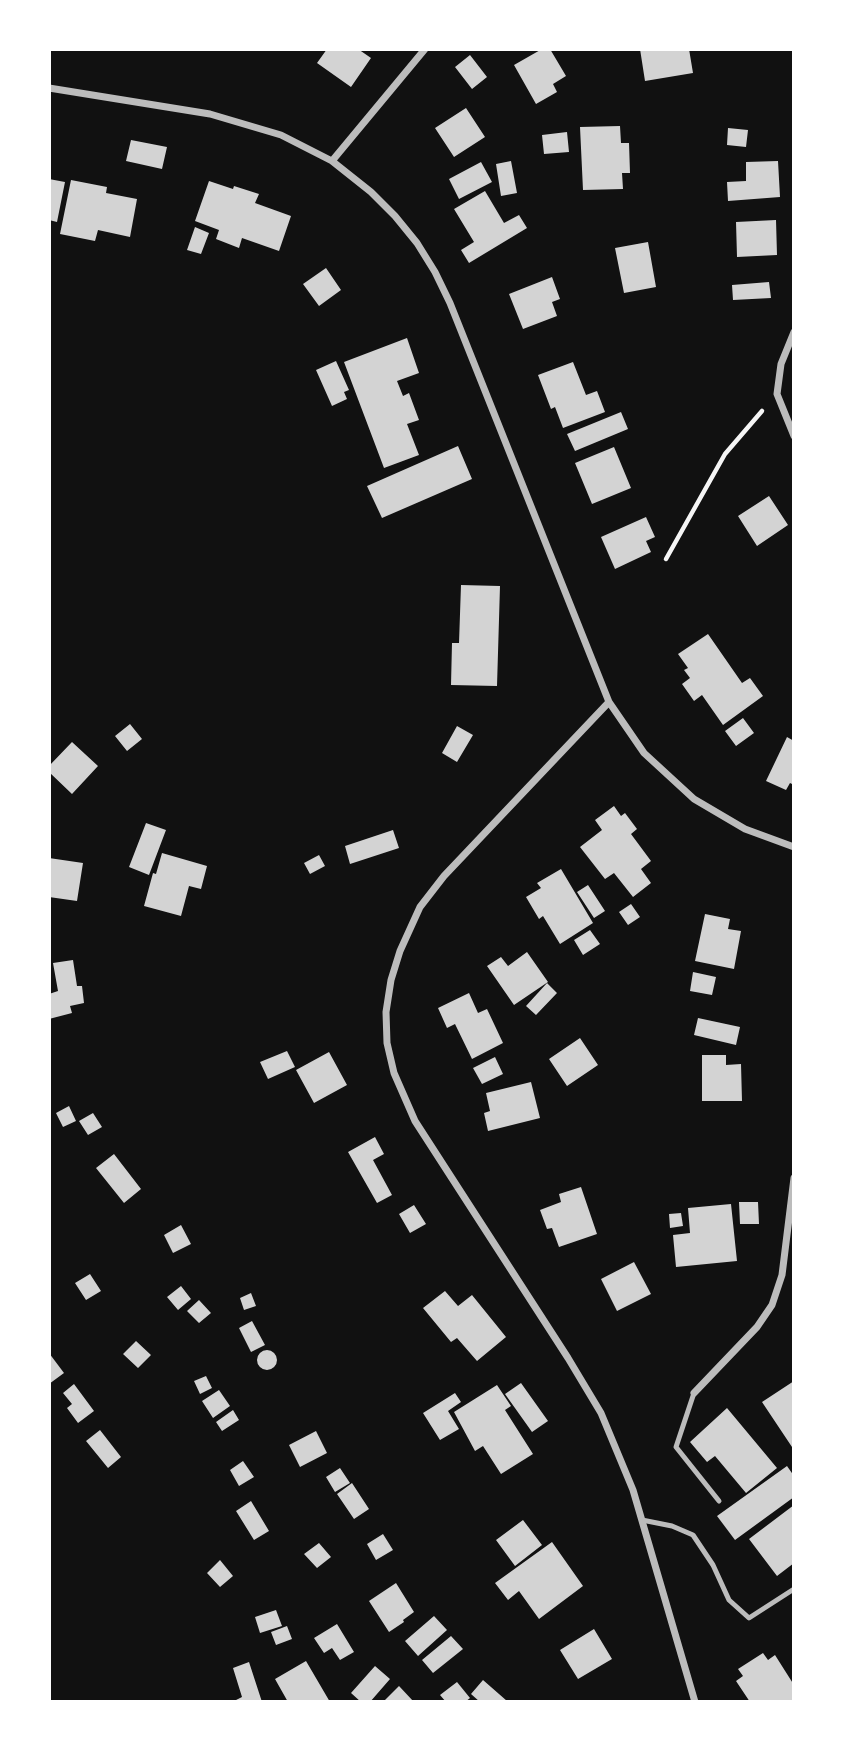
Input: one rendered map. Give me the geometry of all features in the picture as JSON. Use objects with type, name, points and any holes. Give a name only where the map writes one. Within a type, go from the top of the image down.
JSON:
[{"type":"street","points":[[332,161],[425,49]]},
{"type":"street","points":[[49,88],[210,114],[248,123],[281,135],[332,161],[371,191],[416,243],[435,272],[450,303],[609,702],[644,752],[694,799],[744,829],[794,847]]},
{"type":"street","points":[[794,332],[781,364],[777,394],[794,436]]},
{"type":"street","points":[[609,702],[444,876],[420,907],[400,950],[391,980],[386,1012],[387,1043],[394,1073],[406,1103],[429,1144],[601,1413],[633,1490],[695,1702]]},
{"type":"street","points":[[694,1393],[757,1327],[772,1305],[782,1275],[794,1178]]},
{"type":"lane","points":[[694,1393],[676,1447],[719,1501]]},
{"type":"lane","points":[[642,1520],[672,1526],[693,1535],[713,1565],[729,1600],[749,1618],[794,1589]]},
{"type":"path","points":[[666,559],[724,454],[777,394]]},
{"type":"building","points":[[327,49],[358,49],[371,58],[351,87],[317,63]]},
{"type":"building","points":[[542,49],[550,49],[566,76],[553,84],[557,92],[536,104],[514,65]]},
{"type":"building","points":[[640,49],[689,49],[693,73],[645,81]]},
{"type":"building","points":[[470,55],[487,77],[472,89],[455,67]]},
{"type":"building","points":[[466,108],[485,137],[454,157],[435,128]]},
{"type":"building","points":[[620,126],[621,143],[629,143],[630,173],[622,173],[623,189],[583,190],[580,127]]},
{"type":"building","points":[[728,128],[748,130],[746,147],[727,145]]},
{"type":"building","points":[[567,132],[569,152],[544,154],[542,135]]},
{"type":"building","points":[[131,140],[167,147],[162,169],[126,161]]},
{"type":"building","points":[[511,161],[517,193],[501,196],[496,164]]},
{"type":"building","points":[[778,161],[780,197],[728,201],[727,182],[746,181],[746,162]]},
{"type":"building","points":[[481,162],[492,182],[459,199],[449,179]]},
{"type":"building","points":[[49,179],[65,182],[57,222],[49,220]]},
{"type":"building","points":[[71,180],[107,187],[106,193],[137,199],[130,237],[98,230],[95,241],[60,234]]},
{"type":"building","points":[[209,181],[259,194],[255,203],[291,216],[279,251],[242,238],[239,248],[216,239],[219,230],[195,221]]},
{"type":"building","points":[[485,191],[504,223],[519,215],[527,228],[469,263],[461,250],[474,242],[454,209]]},
{"type":"building","points":[[776,220],[777,255],[737,257],[736,222]]},
{"type":"building","points":[[195,227],[209,233],[201,254],[187,250]]},
{"type":"building","points":[[648,242],[656,287],[624,293],[615,248]]},
{"type":"building","points":[[326,268],[341,290],[319,306],[303,284]]},
{"type":"building","points":[[552,277],[560,299],[552,302],[557,316],[523,329],[509,294]]},
{"type":"building","points":[[769,282],[771,298],[733,300],[732,285]]},
{"type":"building","points":[[407,338],[419,373],[397,381],[403,396],[409,393],[419,420],[407,424],[419,455],[384,468],[344,362]]},
{"type":"building","points":[[336,361],[349,390],[344,392],[347,399],[332,406],[316,370]]},
{"type":"building","points":[[573,362],[586,395],[597,391],[605,412],[563,428],[555,407],[551,409],[538,375]]},
{"type":"building","points":[[621,412],[628,429],[575,451],[567,434]]},
{"type":"building","points":[[458,446],[472,479],[382,518],[367,486]]},
{"type":"building","points":[[614,447],[631,488],[592,504],[575,463]]},
{"type":"building","points":[[769,496],[788,525],[757,546],[738,516]]},
{"type":"building","points":[[646,517],[655,537],[646,541],[651,552],[615,569],[601,537]]},
{"type":"building","points":[[461,585],[500,586],[497,686],[451,685],[452,643],[459,643]]},
{"type":"building","points":[[708,634],[742,683],[750,678],[763,696],[723,725],[702,695],[694,701],[682,684],[690,678],[684,670],[688,668],[678,654]]},
{"type":"building","points":[[743,718],[754,733],[736,746],[725,731]]},
{"type":"building","points":[[130,724],[142,739],[127,751],[115,736]]},
{"type":"building","points":[[457,726],[473,735],[457,762],[442,753]]},
{"type":"building","points":[[787,737],[794,741],[794,785],[790,783],[786,790],[766,781]]},
{"type":"building","points":[[72,742],[98,766],[72,794],[49,772],[49,766]]},
{"type":"building","points":[[614,806],[621,816],[625,813],[637,829],[631,834],[651,861],[641,869],[651,883],[633,897],[614,873],[605,879],[580,847],[602,830],[595,820]]},
{"type":"building","points":[[146,823],[166,830],[149,875],[129,867]]},
{"type":"building","points":[[393,830],[399,848],[350,864],[345,846]]},
{"type":"building","points":[[162,853],[207,866],[201,889],[189,886],[181,916],[144,906]]},
{"type":"building","points":[[319,855],[325,866],[310,874],[304,863]]},
{"type":"building","points":[[49,858],[83,863],[77,901],[49,897]]},
{"type":"building","points":[[561,869],[593,923],[560,944],[543,916],[539,919],[526,897],[541,888],[537,883]]},
{"type":"building","points":[[588,885],[605,911],[594,918],[577,892]]},
{"type":"building","points":[[631,904],[640,917],[628,925],[619,912]]},
{"type":"building","points":[[705,914],[730,919],[728,929],[741,931],[734,969],[695,961]]},
{"type":"building","points":[[590,930],[600,944],[583,955],[574,940]]},
{"type":"building","points":[[527,952],[548,982],[514,1005],[487,966],[501,957],[508,966]]},
{"type":"building","points":[[73,960],[77,986],[82,986],[84,1003],[70,1006],[72,1013],[49,1019],[49,994],[58,991],[53,963]]},
{"type":"building","points":[[693,972],[716,977],[712,995],[690,991]]},
{"type":"building","points":[[547,983],[557,993],[536,1015],[526,1006]]},
{"type":"building","points":[[469,993],[478,1013],[487,1009],[503,1043],[472,1059],[455,1024],[447,1028],[438,1008]]},
{"type":"building","points":[[698,1018],[740,1027],[736,1045],[694,1035]]},
{"type":"building","points":[[580,1038],[598,1065],[567,1086],[549,1059]]},
{"type":"building","points":[[287,1051],[295,1067],[268,1079],[260,1062]]},
{"type":"building","points":[[329,1052],[347,1085],[314,1103],[296,1070]]},
{"type":"building","points":[[702,1055],[726,1055],[726,1065],[741,1064],[742,1101],[702,1101]]},
{"type":"building","points":[[495,1057],[503,1074],[482,1084],[473,1068]]},
{"type":"building","points":[[531,1082],[540,1118],[488,1131],[484,1113],[490,1111],[486,1093]]},
{"type":"building","points":[[69,1106],[76,1121],[63,1127],[56,1113]]},
{"type":"building","points":[[93,1113],[102,1127],[88,1135],[79,1121]]},
{"type":"building","points":[[375,1137],[384,1154],[373,1160],[392,1195],[377,1203],[348,1152]]},
{"type":"building","points":[[114,1154],[141,1189],[124,1203],[96,1168]]},
{"type":"building","points":[[581,1187],[597,1234],[559,1247],[552,1228],[547,1229],[540,1210],[561,1202],[559,1194]]},
{"type":"building","points":[[739,1202],[758,1202],[759,1224],[740,1224]]},
{"type":"building","points":[[731,1204],[737,1261],[676,1267],[673,1235],[690,1233],[688,1208]]},
{"type":"building","points":[[414,1205],[426,1224],[410,1233],[399,1214]]},
{"type":"building","points":[[681,1213],[683,1226],[670,1228],[669,1214]]},
{"type":"building","points":[[181,1225],[191,1244],[173,1253],[164,1235]]},
{"type":"building","points":[[634,1262],[651,1294],[617,1311],[601,1279]]},
{"type":"building","points":[[90,1274],[101,1291],[86,1300],[75,1283]]},
{"type":"building","points":[[181,1286],[191,1299],[178,1310],[167,1297]]},
{"type":"building","points":[[445,1291],[458,1306],[472,1295],[506,1337],[477,1361],[457,1338],[451,1342],[423,1308]]},
{"type":"building","points":[[251,1293],[256,1306],[244,1310],[240,1298]]},
{"type":"building","points":[[199,1300],[211,1313],[199,1323],[187,1311]]},
{"type":"building","points":[[252,1321],[265,1345],[251,1352],[239,1328]]},
{"type":"building","points":[[136,1341],[151,1355],[138,1368],[123,1354]]},
{"type":"building","points":[[267,1350],[274,1353],[277,1360],[274,1367],[267,1370],[260,1367],[257,1360],[260,1353]]},
{"type":"building","points":[[49,1353],[64,1373],[49,1384]]},
{"type":"building","points":[[206,1376],[212,1388],[200,1394],[194,1381]]},
{"type":"building","points":[[794,1381],[794,1450],[762,1402]]},
{"type":"building","points":[[521,1383],[548,1421],[532,1432],[505,1394]]},
{"type":"building","points":[[74,1384],[94,1411],[78,1423],[67,1408],[72,1404],[63,1393]]},
{"type":"building","points":[[497,1385],[511,1406],[505,1410],[533,1454],[501,1474],[483,1446],[475,1451],[454,1412]]},
{"type":"building","points":[[219,1390],[230,1406],[213,1418],[202,1401]]},
{"type":"building","points":[[455,1393],[461,1402],[448,1411],[459,1429],[440,1440],[423,1413]]},
{"type":"building","points":[[727,1408],[777,1468],[746,1493],[715,1456],[707,1462],[690,1442]]},
{"type":"building","points":[[233,1410],[239,1420],[222,1431],[216,1422]]},
{"type":"building","points":[[100,1430],[121,1457],[108,1468],[86,1441]]},
{"type":"building","points":[[316,1431],[327,1453],[300,1467],[289,1445]]},
{"type":"building","points":[[243,1461],[254,1477],[239,1486],[230,1470]]},
{"type":"building","points":[[787,1466],[794,1476],[794,1497],[735,1540],[717,1516]]},
{"type":"building","points":[[340,1468],[350,1483],[335,1492],[326,1477]]},
{"type":"building","points":[[352,1483],[369,1509],[354,1519],[337,1494]]},
{"type":"building","points":[[251,1501],[269,1531],[254,1540],[236,1511]]},
{"type":"building","points":[[794,1505],[794,1563],[777,1576],[749,1539]]},
{"type":"building","points":[[523,1520],[542,1545],[515,1566],[496,1540]]},
{"type":"building","points":[[383,1534],[393,1550],[376,1560],[367,1544]]},
{"type":"building","points":[[552,1542],[583,1586],[539,1619],[519,1591],[508,1600],[495,1583]]},
{"type":"building","points":[[319,1543],[331,1557],[317,1568],[304,1554]]},
{"type":"building","points":[[220,1560],[233,1576],[220,1587],[207,1573]]},
{"type":"building","points":[[396,1583],[414,1612],[389,1632],[369,1601]]},
{"type":"building","points":[[276,1610],[282,1626],[260,1633],[255,1617]]},
{"type":"building","points":[[434,1616],[447,1630],[418,1656],[405,1641]]},
{"type":"building","points":[[337,1624],[354,1652],[340,1660],[332,1648],[324,1653],[314,1638]]},
{"type":"building","points":[[287,1626],[292,1639],[276,1645],[271,1632]]},
{"type":"building","points":[[594,1629],[612,1659],[578,1679],[560,1650]]},
{"type":"building","points":[[451,1636],[463,1649],[433,1673],[422,1660]]},
{"type":"building","points":[[763,1653],[768,1660],[775,1655],[794,1685],[794,1702],[750,1702],[736,1681],[743,1676],[738,1669]]},
{"type":"building","points":[[306,1661],[330,1702],[288,1702],[275,1679]]},
{"type":"building","points":[[249,1662],[262,1702],[236,1700],[242,1697],[233,1668]]},
{"type":"building","points":[[375,1666],[390,1679],[370,1702],[361,1702],[351,1693]]},
{"type":"building","points":[[483,1680],[507,1701],[480,1702],[471,1694]]},
{"type":"building","points":[[457,1682],[470,1698],[465,1702],[446,1702],[440,1695]]},
{"type":"building","points":[[399,1686],[414,1702],[383,1702]]}]
